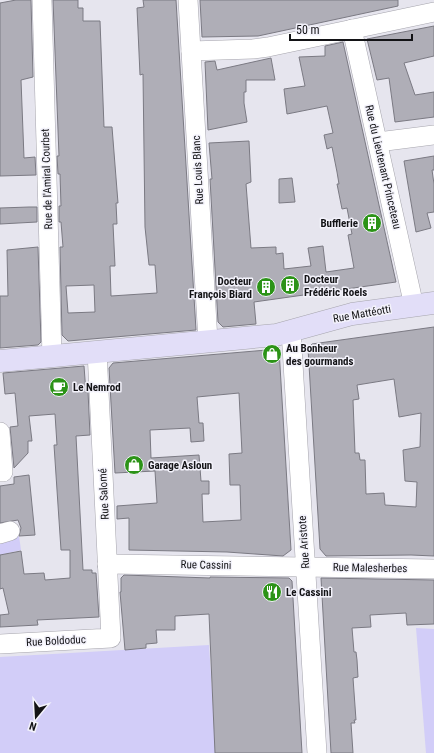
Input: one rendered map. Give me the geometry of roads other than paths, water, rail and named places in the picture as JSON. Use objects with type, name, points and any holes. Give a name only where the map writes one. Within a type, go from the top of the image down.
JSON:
[{"type":"street","name":"Rue de l'Amiral Courbet","points":[[42,0],[52,357]]},
{"type":"street","name":"Rue Louis Blanc","points":[[188,0],[208,341]]},
{"type":"street","points":[[191,51],[253,49],[434,12]]},
{"type":"street","name":"Rue du Lieutenant Princeteau","points":[[352,29],[378,142],[424,304]]},
{"type":"street","points":[[378,142],[434,135]]},
{"type":"street","name":"Rue Mattéotti","points":[[0,361],[208,341],[291,331],[352,314],[424,304]]},
{"type":"street","name":"Rue Aristote","points":[[291,331],[317,753]]},
{"type":"street","name":"Rue Salomé","points":[[97,351],[111,638]]},
{"type":"street","points":[[0,432],[4,472],[0,472]]},
{"type":"street","name":"Rue Cassini","points":[[107,564],[305,566]]},
{"type":"street","name":"Rue Malesherbes","points":[[305,566],[434,569]]},
{"type":"street","name":"Rue Boldoduc","points":[[0,644],[111,638]]},
{"type":"place","name":"Bufflerie","points":[[372,223]]},
{"type":"place","name":"Docteur Frédéric Roels","points":[[290,285]]},
{"type":"place","name":"Docteur François Biard","points":[[266,287]]},
{"type":"place","name":"Au Bonheur des gourmands","points":[[272,354]]},
{"type":"place","name":"Le Nemrod","points":[[59,387]]},
{"type":"place","name":"Garage Asloun","points":[[134,465]]},
{"type":"place","name":"Le Cassini","points":[[272,592]]}]
